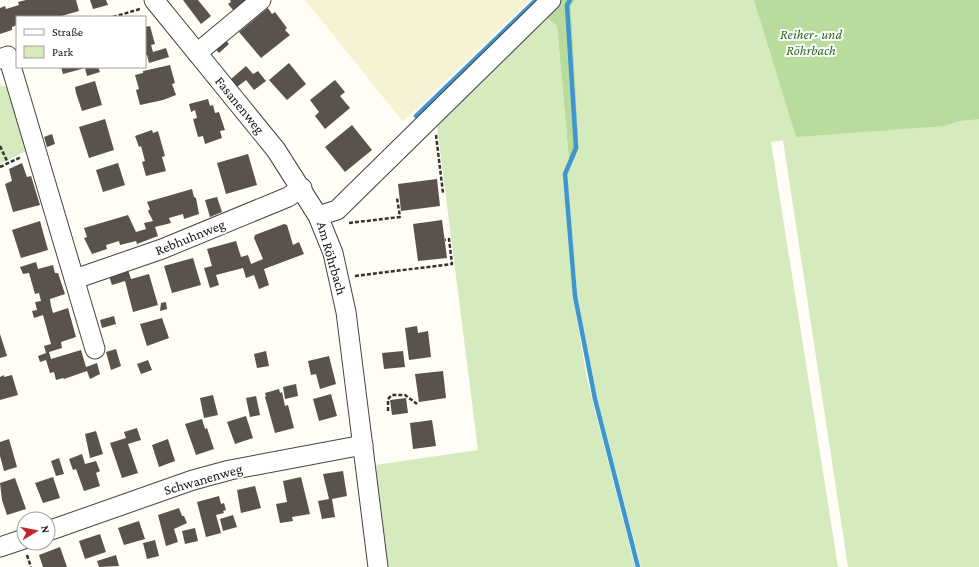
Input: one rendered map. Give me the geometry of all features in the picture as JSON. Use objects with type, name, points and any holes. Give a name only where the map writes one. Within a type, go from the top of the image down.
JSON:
[{"type":"street","name":"Fasanenweg","points":[[154,0],[276,150],[302,188],[318,216]]},
{"type":"street","points":[[197,53],[261,0]]},
{"type":"street","name":"Am Röhrbach","points":[[378,567],[346,312],[333,253],[318,216],[337,210],[551,0]]},
{"type":"street","points":[[8,54],[95,349]]},
{"type":"street","name":"Rebhuhnweg","points":[[75,279],[162,249],[288,197],[302,188]]},
{"type":"street","name":"Schwanenweg","points":[[56,528],[193,480],[230,470],[363,445]]},
{"type":"street","points":[[0,547],[16,542]]},
{"type":"path","points":[[116,16],[143,8],[154,0]]},
{"type":"path","points":[[426,123],[436,133],[443,193]]},
{"type":"path","points":[[0,146],[8,163]]},
{"type":"path","points":[[0,167],[36,149]]},
{"type":"path","points":[[337,210],[347,223],[400,217],[397,198]]},
{"type":"path","points":[[339,279],[452,264],[449,239],[445,240]]},
{"type":"path","points":[[388,411],[388,399],[392,395],[405,395],[417,404]]},
{"type":"shaded area","points":[[305,0],[530,0],[403,122]]},
{"type":"green space","points":[[559,0],[575,0],[571,6],[579,148],[573,162],[569,160],[557,26],[547,18]]},
{"type":"green space","name":"Reiher- und Röhrbach","points":[[575,0],[936,0],[789,111],[796,137],[979,0],[979,567],[848,567],[783,140],[771,142],[838,567],[641,567],[597,398],[577,295],[567,174],[579,148],[571,6]]},
{"type":"green space","name":"Reiher- und Röhrbach","points":[[754,0],[979,0],[979,119],[960,121],[944,126],[796,137]]},
{"type":"green space","points":[[547,18],[557,26],[569,160],[563,174],[573,296],[587,379],[635,567],[388,567],[375,465],[478,450],[437,126]]},
{"type":"green space","points":[[0,85],[10,88],[30,149],[0,164]]},
{"type":"building","points":[[26,0],[76,0],[79,11],[62,16],[16,16],[16,25],[12,27],[12,30],[0,34],[0,8],[5,6],[6,9],[19,5],[18,2]]},
{"type":"building","points":[[90,0],[106,0],[108,5],[93,9]]},
{"type":"building","points":[[183,0],[198,0],[211,16],[201,24]]},
{"type":"building","points":[[230,0],[256,0],[234,11],[228,4],[231,2]]},
{"type":"building","points":[[268,8],[272,14],[275,12],[287,28],[285,30],[290,35],[261,58],[239,32]]},
{"type":"building","points":[[150,26],[155,44],[151,45],[153,52],[166,48],[169,57],[149,63],[146,55],[146,27]]},
{"type":"building","points":[[223,37],[229,44],[219,53],[212,45]]},
{"type":"building","points":[[289,63],[306,84],[287,100],[269,80]]},
{"type":"building","points":[[170,65],[175,83],[172,84],[176,95],[163,100],[140,105],[136,90],[139,89],[135,75],[143,73],[143,71]]},
{"type":"building","points":[[246,66],[253,74],[258,71],[266,81],[254,90],[246,80],[237,87],[231,79]]},
{"type":"building","points":[[61,68],[85,68],[63,74]]},
{"type":"building","points":[[85,68],[98,68],[100,72],[87,76]]},
{"type":"building","points":[[335,80],[345,92],[340,96],[350,108],[325,129],[315,116],[319,112],[310,100]]},
{"type":"building","points":[[95,81],[102,105],[82,111],[75,87]]},
{"type":"building","points":[[208,99],[210,106],[213,105],[215,113],[219,112],[225,130],[220,131],[222,138],[205,144],[203,136],[198,137],[193,119],[197,118],[195,110],[191,112],[189,104]]},
{"type":"building","points":[[105,119],[114,150],[89,158],[79,127]]},
{"type":"building","points":[[352,125],[372,150],[345,172],[325,147]]},
{"type":"building","points":[[152,130],[153,133],[158,131],[165,156],[162,157],[166,171],[146,176],[142,162],[145,161],[141,146],[139,147],[135,136]]},
{"type":"building","points":[[52,134],[55,144],[47,147],[44,137]]},
{"type":"building","points":[[248,154],[257,185],[226,194],[217,163]]},
{"type":"building","points":[[22,163],[27,177],[31,176],[40,205],[13,212],[5,184],[12,181],[9,169]]},
{"type":"building","points":[[118,163],[125,185],[103,192],[96,170]]},
{"type":"building","points":[[437,179],[440,206],[401,211],[398,184]]},
{"type":"building","points":[[192,189],[194,197],[196,198],[199,214],[184,219],[183,214],[169,218],[171,223],[155,227],[158,236],[137,244],[136,241],[120,245],[119,241],[106,245],[107,249],[92,254],[84,238],[87,237],[84,228],[128,215],[136,232],[146,229],[144,223],[153,221],[148,211],[150,209],[147,202]]},
{"type":"building","points":[[217,197],[222,212],[210,217],[205,200]]},
{"type":"building","points":[[442,220],[447,258],[418,261],[413,224]]},
{"type":"building","points":[[40,221],[48,250],[21,258],[12,230]]},
{"type":"building","points":[[284,224],[287,225],[293,245],[299,242],[304,254],[264,269],[269,285],[259,289],[254,275],[246,278],[243,268],[216,275],[219,285],[210,288],[204,268],[212,266],[207,249],[236,241],[241,257],[248,255],[251,264],[263,259],[254,238],[255,235]]},
{"type":"building","points":[[193,258],[201,285],[172,293],[164,266]]},
{"type":"building","points":[[36,262],[38,269],[53,265],[55,273],[58,273],[65,294],[50,299],[51,306],[53,313],[68,308],[76,337],[61,342],[62,348],[49,352],[51,359],[81,350],[86,367],[97,363],[100,374],[90,379],[87,371],[64,379],[56,380],[54,372],[50,373],[46,360],[40,362],[38,356],[46,353],[44,346],[51,344],[43,315],[34,318],[32,311],[37,310],[35,302],[41,301],[39,293],[35,294],[29,273],[23,274],[20,267]]},
{"type":"building","points":[[128,270],[131,279],[149,274],[158,305],[133,312],[125,281],[112,285],[109,276]]},
{"type":"building","points":[[166,302],[167,309],[160,311],[161,303]]},
{"type":"building","points":[[114,316],[116,324],[102,328],[100,320]]},
{"type":"building","points":[[162,318],[169,338],[147,346],[140,324]]},
{"type":"building","points":[[417,326],[418,333],[428,331],[431,357],[409,360],[405,328]]},
{"type":"building","points":[[0,334],[7,356],[0,358]]},
{"type":"building","points":[[116,349],[121,366],[111,370],[106,352]]},
{"type":"building","points":[[266,351],[269,366],[257,368],[254,354]]},
{"type":"building","points":[[403,351],[405,367],[384,369],[382,353]]},
{"type":"building","points":[[329,356],[336,384],[320,389],[316,374],[311,375],[308,361]]},
{"type":"building","points":[[148,360],[152,370],[141,374],[137,364]]},
{"type":"building","points":[[443,371],[446,398],[419,402],[415,374]]},
{"type":"building","points":[[4,375],[4,377],[12,375],[18,395],[0,400],[0,377]]},
{"type":"building","points":[[296,384],[298,396],[285,399],[283,387]]},
{"type":"building","points":[[279,389],[280,393],[282,392],[285,406],[288,405],[294,428],[275,433],[265,393]]},
{"type":"building","points":[[331,394],[337,416],[319,421],[313,399]]},
{"type":"building","points":[[213,395],[218,415],[204,418],[200,398]]},
{"type":"building","points":[[256,396],[260,415],[250,417],[246,398]]},
{"type":"building","points":[[406,398],[408,413],[392,415],[390,400]]},
{"type":"building","points":[[246,416],[253,438],[235,444],[227,422]]},
{"type":"building","points":[[202,419],[205,429],[207,428],[214,449],[196,455],[185,424]]},
{"type":"building","points":[[432,420],[436,446],[413,449],[410,423]]},
{"type":"building","points":[[137,428],[141,440],[128,444],[138,473],[122,478],[110,443],[126,438],[124,432]]},
{"type":"building","points":[[96,431],[103,454],[90,458],[85,434]]},
{"type":"building","points":[[9,439],[17,467],[4,471],[0,456],[0,442]]},
{"type":"building","points":[[168,439],[175,461],[159,467],[152,445]]},
{"type":"building","points":[[82,454],[85,464],[96,461],[100,471],[96,473],[100,486],[84,491],[76,469],[73,470],[69,459]]},
{"type":"building","points":[[59,458],[64,474],[56,476],[51,461]]},
{"type":"building","points":[[343,471],[347,496],[332,499],[335,517],[322,519],[318,501],[329,499],[323,474]]},
{"type":"building","points":[[53,477],[60,498],[43,503],[35,483]]},
{"type":"building","points":[[301,477],[310,514],[292,517],[293,521],[280,523],[276,504],[287,502],[283,481]]},
{"type":"building","points":[[15,478],[26,509],[7,515],[2,500],[0,483]]},
{"type":"building","points":[[255,486],[261,508],[241,513],[237,490]]},
{"type":"building","points":[[219,496],[221,504],[224,503],[226,510],[223,511],[224,513],[216,515],[221,533],[206,537],[197,502]]},
{"type":"building","points":[[179,508],[187,523],[174,529],[178,542],[166,546],[158,515]]},
{"type":"building","points":[[233,515],[237,527],[223,531],[220,519]]},
{"type":"building","points":[[139,521],[145,539],[124,545],[118,528]]},
{"type":"building","points":[[195,528],[198,541],[185,544],[182,531]]},
{"type":"building","points":[[100,534],[106,552],[85,559],[79,541]]},
{"type":"building","points":[[155,540],[159,556],[147,559],[143,543]]},
{"type":"building","points":[[60,547],[67,567],[43,567],[39,555],[50,551],[56,551],[56,549]]},
{"type":"building","points":[[116,555],[119,566],[99,567],[97,561]]},
{"type":"waterway","points":[[416,116],[536,0]]},
{"type":"waterway","points":[[570,0],[567,5],[576,148],[565,174],[575,296],[595,399],[638,567]]}]
